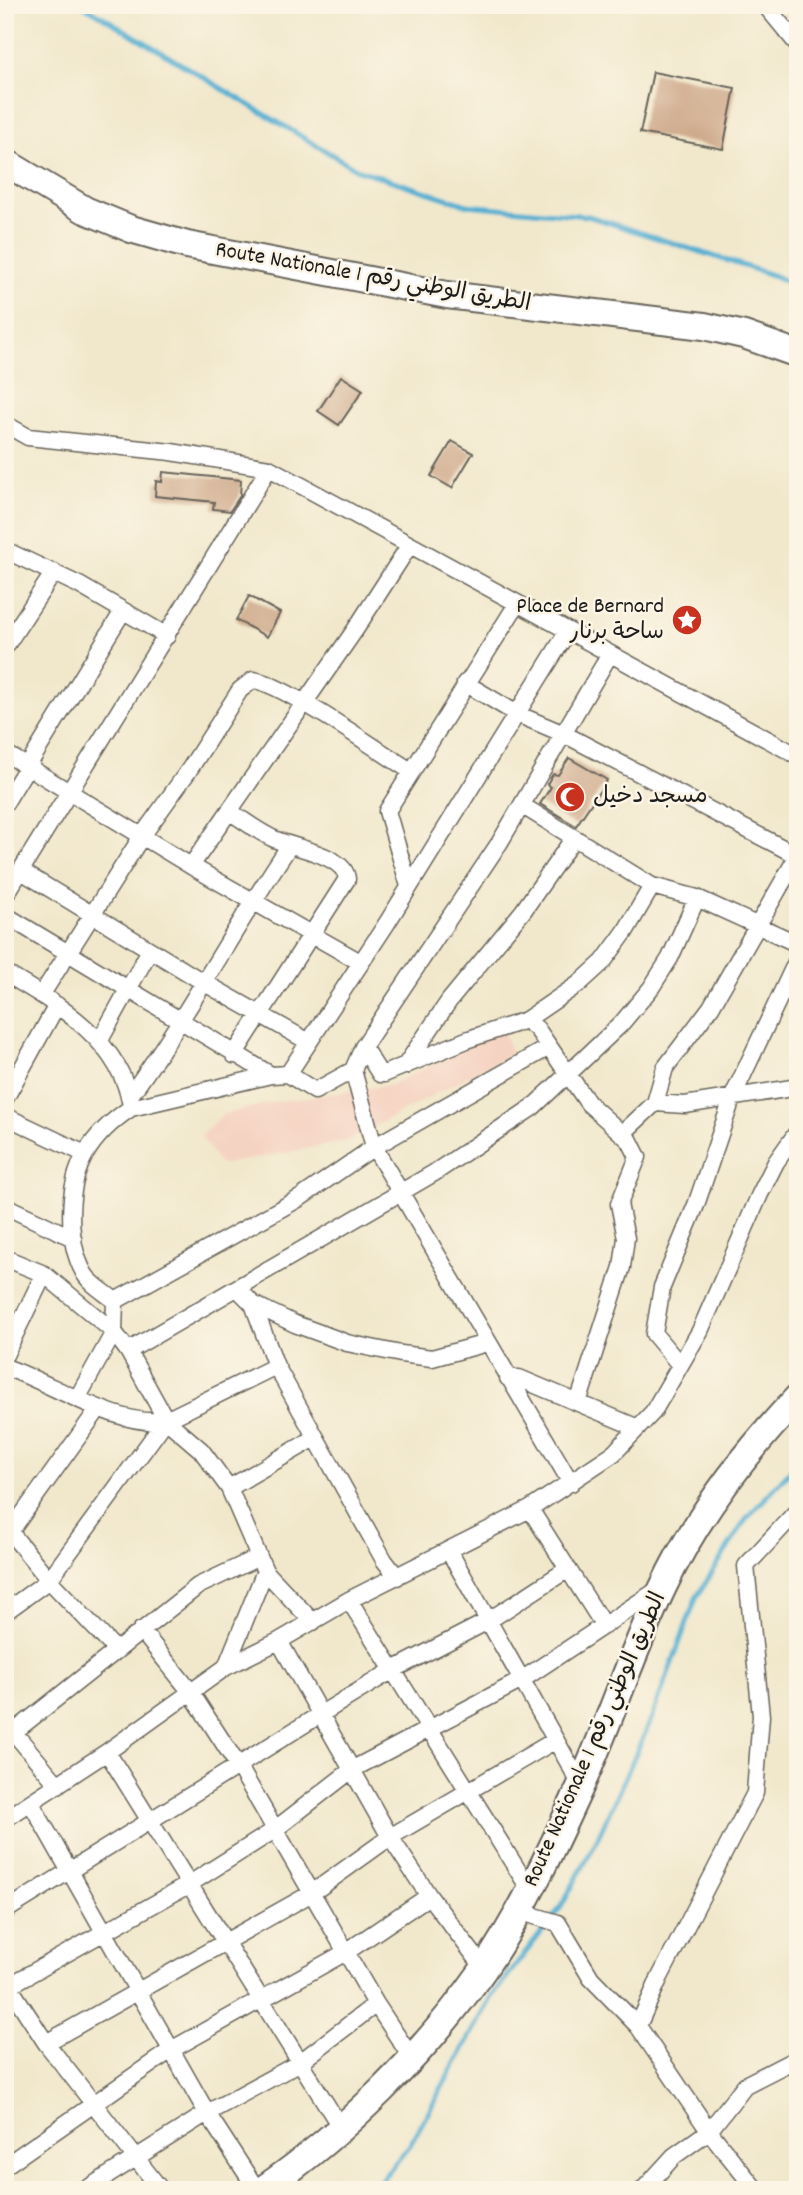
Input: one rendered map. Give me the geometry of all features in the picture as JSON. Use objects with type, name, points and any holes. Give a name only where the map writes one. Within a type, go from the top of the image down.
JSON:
[{"type":"highway","name":"Route Nationale الطريق الوطني رقم 1","points":[[5,162],[85,210],[131,229],[187,245],[447,295],[704,326],[798,354]]},
{"type":"highway","name":"Route Nationale الطريق الوطني رقم 1","points":[[259,2190],[300,2164],[341,2128],[411,2057],[484,1968],[524,1901],[581,1785],[663,1586],[731,1476],[798,1397]]},
{"type":"street","points":[[765,5],[798,45]]},
{"type":"street","points":[[5,424],[28,437],[171,452],[269,468],[309,487],[409,546],[798,755]]},
{"type":"street","points":[[5,896],[269,468]]},
{"type":"street","points":[[191,866],[409,546]]},
{"type":"street","points":[[5,550],[54,572],[167,636]]},
{"type":"street","points":[[5,647],[54,572]]},
{"type":"street","points":[[409,886],[387,811],[517,604]]},
{"type":"street","points":[[5,803],[123,611]]},
{"type":"street","points":[[288,1074],[568,631]]},
{"type":"street","points":[[130,1103],[271,1075],[288,1074],[314,1091],[353,1070],[363,1047],[523,806],[610,654]]},
{"type":"street","points":[[42,994],[142,836],[245,685],[253,680],[262,681],[303,704],[411,771]]},
{"type":"street","points":[[465,683],[517,713],[564,734],[798,856],[711,1007],[665,1068],[655,1103],[623,1133]]},
{"type":"street","points":[[5,752],[191,866],[360,962]]},
{"type":"street","points":[[523,806],[652,886],[697,898],[798,944]]},
{"type":"street","points":[[229,811],[271,837],[310,850],[347,872],[347,879],[234,1055]]},
{"type":"street","points":[[404,1068],[449,1001],[523,911],[573,839]]},
{"type":"street","points":[[115,1301],[85,1275],[73,1238],[74,1200],[85,1154],[111,1121],[130,1103],[181,1022],[251,901],[290,845]]},
{"type":"street","points":[[21,871],[203,982],[309,1042]]},
{"type":"street","points":[[363,1047],[380,1074],[404,1068],[469,1039],[526,1020],[580,983],[603,961],[625,932],[652,886]]},
{"type":"street","points":[[128,1351],[510,1125],[621,1024],[651,988],[670,958],[697,898]]},
{"type":"street","points":[[5,915],[127,991],[271,1075]]},
{"type":"street","points":[[99,1042],[150,950]]},
{"type":"street","points":[[680,1365],[654,1334],[662,1287],[696,1205],[733,1096],[798,958]]},
{"type":"street","points":[[7,979],[42,994],[99,1042],[112,1058],[130,1103]]},
{"type":"street","points":[[5,1099],[57,1005]]},
{"type":"street","points":[[526,1020],[537,1029],[588,1103],[623,1133],[636,1149],[638,1157],[619,1204],[625,1238],[622,1267],[578,1403]]},
{"type":"street","points":[[115,1301],[300,1198],[374,1147],[549,1047]]},
{"type":"street","points":[[353,1070],[374,1147],[571,1483]]},
{"type":"street","points":[[655,1103],[685,1105],[798,1087]]},
{"type":"street","points":[[5,1116],[85,1154]]},
{"type":"street","points":[[5,1819],[107,1752],[226,1667],[279,1641],[349,1600],[530,1509],[614,1452],[653,1412],[705,1322],[760,1194],[776,1162],[798,1131]]},
{"type":"street","points":[[5,1206],[73,1238]]},
{"type":"street","points":[[7,1263],[44,1274],[114,1332],[128,1351],[166,1420],[201,1450],[229,1488],[262,1564],[313,1622]]},
{"type":"street","points":[[5,1355],[44,1274]]},
{"type":"street","points":[[237,1288],[253,1304],[295,1324],[347,1343],[432,1358],[487,1343]]},
{"type":"street","points":[[78,1397],[114,1332],[115,1301]]},
{"type":"street","points":[[253,1304],[276,1366],[314,1438],[397,1577]]},
{"type":"street","points":[[5,1367],[99,1408],[144,1423],[166,1420],[276,1366]]},
{"type":"street","points":[[508,1378],[519,1378],[638,1428]]},
{"type":"street","points":[[99,1408],[9,1532],[49,1580],[116,1650]]},
{"type":"street","points":[[5,1612],[49,1580],[166,1420]]},
{"type":"street","points":[[229,1488],[314,1438]]},
{"type":"street","points":[[530,1509],[604,1626]]},
{"type":"street","points":[[638,2026],[660,1977],[755,1793],[761,1716],[746,1566],[792,1513],[798,1510]]},
{"type":"street","points":[[449,1551],[581,1785]]},
{"type":"street","points":[[58,1785],[9,1727],[116,1650],[198,1586],[262,1564]]},
{"type":"street","points":[[226,1667],[262,1564]]},
{"type":"street","points":[[5,1911],[393,1670],[488,1622],[568,1569]]},
{"type":"street","points":[[161,2190],[46,2043],[6,1985],[188,1885],[273,1830],[353,1769],[520,1681],[663,1586]]},
{"type":"street","points":[[349,1600],[467,1790],[524,1901],[558,1923],[591,1978],[638,2026],[709,2130],[756,2190]]},
{"type":"street","points":[[141,1630],[190,1691],[239,1767],[376,2004],[411,2057]]},
{"type":"street","points":[[279,1641],[390,1836],[429,1896],[484,1968]]},
{"type":"street","points":[[46,2043],[312,1893],[390,1836],[554,1741]]},
{"type":"street","points":[[107,1752],[341,2128]]},
{"type":"street","points":[[31,1803],[67,1871],[139,1990],[207,2113],[259,2190]]},
{"type":"street","points":[[5,2166],[171,2050],[346,1952],[429,1896]]},
{"type":"street","points":[[85,2190],[136,2155],[299,2063],[376,2004]]},
{"type":"street","points":[[643,2190],[674,2156],[709,2130],[745,2085],[798,2058]]},
{"type":"shaded area","points":[[503,1031],[512,1053],[347,1141],[220,1165],[201,1136],[222,1115],[269,1103],[390,1085]]},
{"type":"building","points":[[653,72],[735,88],[723,149],[640,133]]},
{"type":"building","points":[[341,376],[363,390],[339,425],[318,411]]},
{"type":"building","points":[[452,441],[473,453],[452,488],[431,476]]},
{"type":"building","points":[[163,472],[241,480],[240,496],[230,511],[213,509],[214,502],[155,496],[156,481],[162,482]]},
{"type":"building","points":[[249,596],[280,613],[267,637],[236,620]]},
{"type":"building","name":"مسجد دخيل","points":[[569,758],[607,780],[576,826],[540,804],[551,787],[547,784],[553,774],[558,775]]},
{"type":"waterway","points":[[83,5],[356,169],[467,205],[588,216],[775,276],[798,287]]},
{"type":"waterway","points":[[373,2190],[410,2145],[493,1995],[561,1907],[594,1846],[651,1720],[696,1598],[747,1518],[798,1462]]},
{"type":"place","name":"Place de Bernard ساحة برنار","points":[[687,620]]},
{"type":"place","name":"مسجد دخيل","points":[[570,797]]}]
